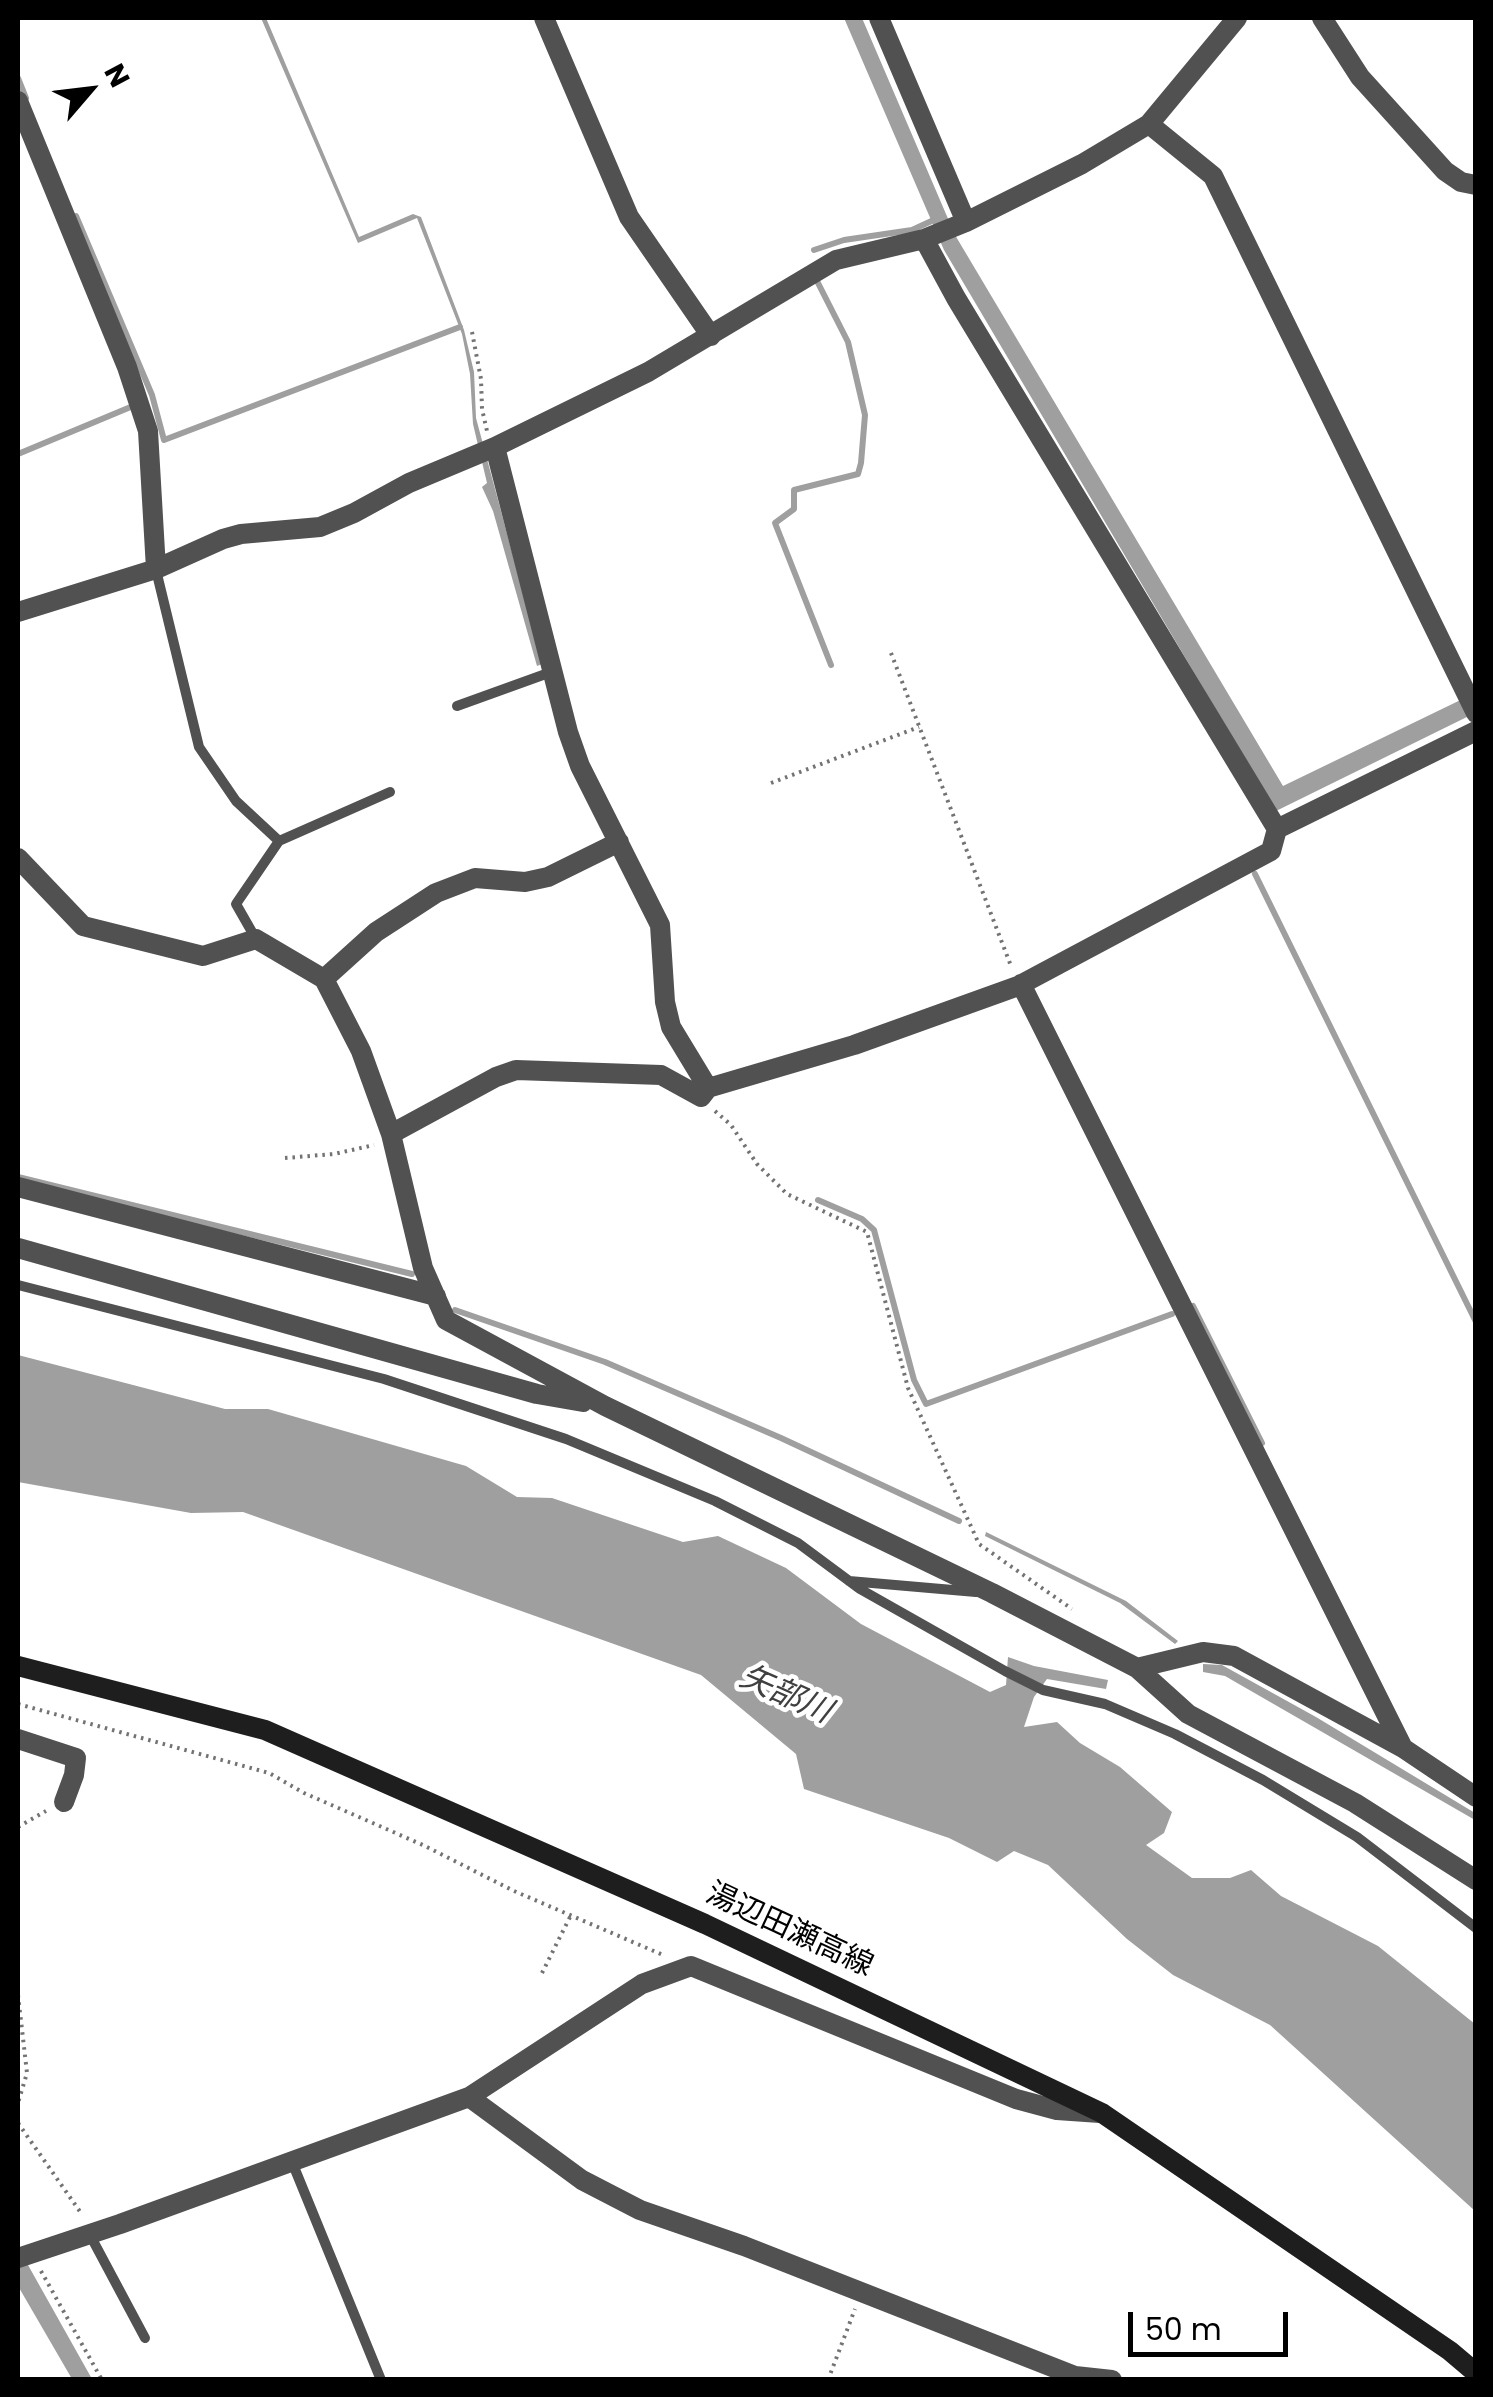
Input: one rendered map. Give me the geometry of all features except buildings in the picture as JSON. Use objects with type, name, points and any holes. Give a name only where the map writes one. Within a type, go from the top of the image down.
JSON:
[{"type":"main road","name":"湯辺田瀬高線","points":[[18,1666],[264,1730],[705,1924],[1102,2113],[1450,2351],[1476,2373]]},
{"type":"street","points":[[544,18],[629,216],[711,336]]},
{"type":"street","points":[[878,18],[966,222]]},
{"type":"street","points":[[18,612],[156,569],[242,534],[320,527],[354,514],[409,483],[493,448],[648,372],[836,260],[924,239],[966,222],[1082,164],[1149,124],[1237,18]]},
{"type":"street","points":[[1322,18],[1360,77],[1445,171],[1461,182],[1476,185]]},
{"type":"street","points":[[18,101],[127,368],[148,431],[156,569]]},
{"type":"street","points":[[1149,124],[1213,176],[1471,703]]},
{"type":"street","points":[[924,239],[1277,830]]},
{"type":"street","points":[[493,448],[580,766],[660,925],[664,1002],[704,1092]]},
{"type":"street","points":[[392,1138],[496,1077],[516,1070],[661,1075],[704,1092],[854,1045],[1020,985],[1271,850],[1277,830],[1476,731]]},
{"type":"street","points":[[324,980],[376,932],[436,892],[475,878],[525,882],[548,876],[619,842]]},
{"type":"street","points":[[18,858],[83,926],[203,956],[256,939],[324,980],[361,1051],[392,1138],[423,1268],[446,1320],[605,1406],[992,1593],[1136,1668],[1188,1714],[1355,1803],[1476,1880]]},
{"type":"street","points":[[1020,985],[1402,1748]]},
{"type":"street","points":[[18,1187],[436,1296]]},
{"type":"street","points":[[18,1248],[537,1394],[605,1406]]},
{"type":"street","points":[[1136,1668],[1202,1652],[1234,1656],[1402,1748],[1476,1798]]},
{"type":"street","points":[[18,1739],[76,1758],[64,1802]]},
{"type":"street","points":[[25,2256],[469,2096],[642,1984],[691,1966],[1016,2099],[1057,2110],[1102,2113]]},
{"type":"street","points":[[469,2096],[582,2180],[640,2210],[744,2246],[1075,2376],[1112,2380]]},
{"type":"lane","points":[[156,569],[199,747],[236,801],[278,841]]},
{"type":"lane","points":[[457,706],[554,671]]},
{"type":"lane","points":[[256,939],[236,904],[278,841],[390,792]]},
{"type":"lane","points":[[18,1285],[384,1380],[566,1439],[715,1501],[798,1544],[849,1581],[1042,1690],[1105,1704],[1175,1734],[1264,1780],[1357,1837],[1476,1928]]},
{"type":"lane","points":[[849,1581],[992,1593]]},
{"type":"lane","points":[[292,2162],[382,2380]]},
{"type":"lane","points":[[93,2233],[144,2338]]},
{"type":"path","points":[[472,332],[482,379],[482,409],[493,448]]},
{"type":"path","points":[[891,653],[1020,985]]},
{"type":"path","points":[[770,784],[919,727]]},
{"type":"path","points":[[704,1092],[757,1164],[787,1194],[867,1232],[908,1388],[978,1544],[1075,1611]]},
{"type":"path","points":[[285,1158],[334,1154],[392,1138]]},
{"type":"path","points":[[18,1704],[269,1774],[304,1794],[691,1966]]},
{"type":"path","points":[[18,1827],[64,1802]]},
{"type":"path","points":[[542,1973],[571,1915]]},
{"type":"path","points":[[18,1996],[27,2074],[18,2103]]},
{"type":"path","points":[[18,2124],[93,2233]]},
{"type":"path","points":[[25,2256],[102,2380]]},
{"type":"path","points":[[828,2380],[861,2292]]},
{"type":"water","points":[[261,18],[266,18],[359,237],[413,214],[421,217],[464,330],[474,372],[476,418],[542,664],[537,666],[493,511],[482,487],[487,483],[473,424],[470,374],[462,334],[417,218],[358,243]]},
{"type":"water","points":[[844,18],[862,18],[955,235],[1283,786],[1475,693],[1475,713],[1276,811],[944,250]]},
{"type":"water","name":"矢部川","points":[[18,1355],[225,1409],[268,1409],[466,1466],[517,1497],[552,1498],[683,1542],[718,1536],[786,1568],[861,1624],[990,1692],[1006,1685],[1008,1657],[1108,1680],[1106,1689],[1047,1679],[1034,1697],[1024,1727],[1057,1722],[1080,1743],[1120,1767],[1172,1812],[1164,1833],[1146,1845],[1192,1878],[1230,1878],[1251,1870],[1281,1896],[1378,1946],[1475,2024],[1475,2211],[1270,2025],[1173,1975],[1127,1939],[1048,1865],[1014,1851],[997,1862],[949,1838],[804,1789],[796,1754],[701,1675],[243,1512],[191,1513],[18,1482]]},
{"type":"water","points":[[986,1532],[1126,1601],[1178,1641],[1175,1644],[1120,1603],[985,1536]]},
{"type":"water","points":[[1203,1664],[1222,1665],[1316,1717],[1475,1813],[1475,1820],[1225,1676],[1203,1672]]},
{"type":"water","points":[[18,2250],[92,2379],[72,2379],[18,2286]]},
{"type":"waterway","points":[[18,78],[26,98]]},
{"type":"waterway","points":[[76,216],[152,395],[164,440],[460,327]]},
{"type":"waterway","points":[[814,250],[844,240],[912,230],[938,218]]},
{"type":"waterway","points":[[817,281],[848,342],[865,415],[861,463],[858,474],[794,490],[794,509],[775,523],[831,665]]},
{"type":"waterway","points":[[18,454],[133,406]]},
{"type":"waterway","points":[[1255,874],[1476,1322]]},
{"type":"waterway","points":[[18,1177],[412,1274]]},
{"type":"waterway","points":[[818,1200],[862,1219],[874,1230],[914,1380],[926,1404],[1172,1314]]},
{"type":"waterway","points":[[1193,1306],[1262,1443]]},
{"type":"waterway","points":[[455,1310],[605,1362],[959,1521]]}]
